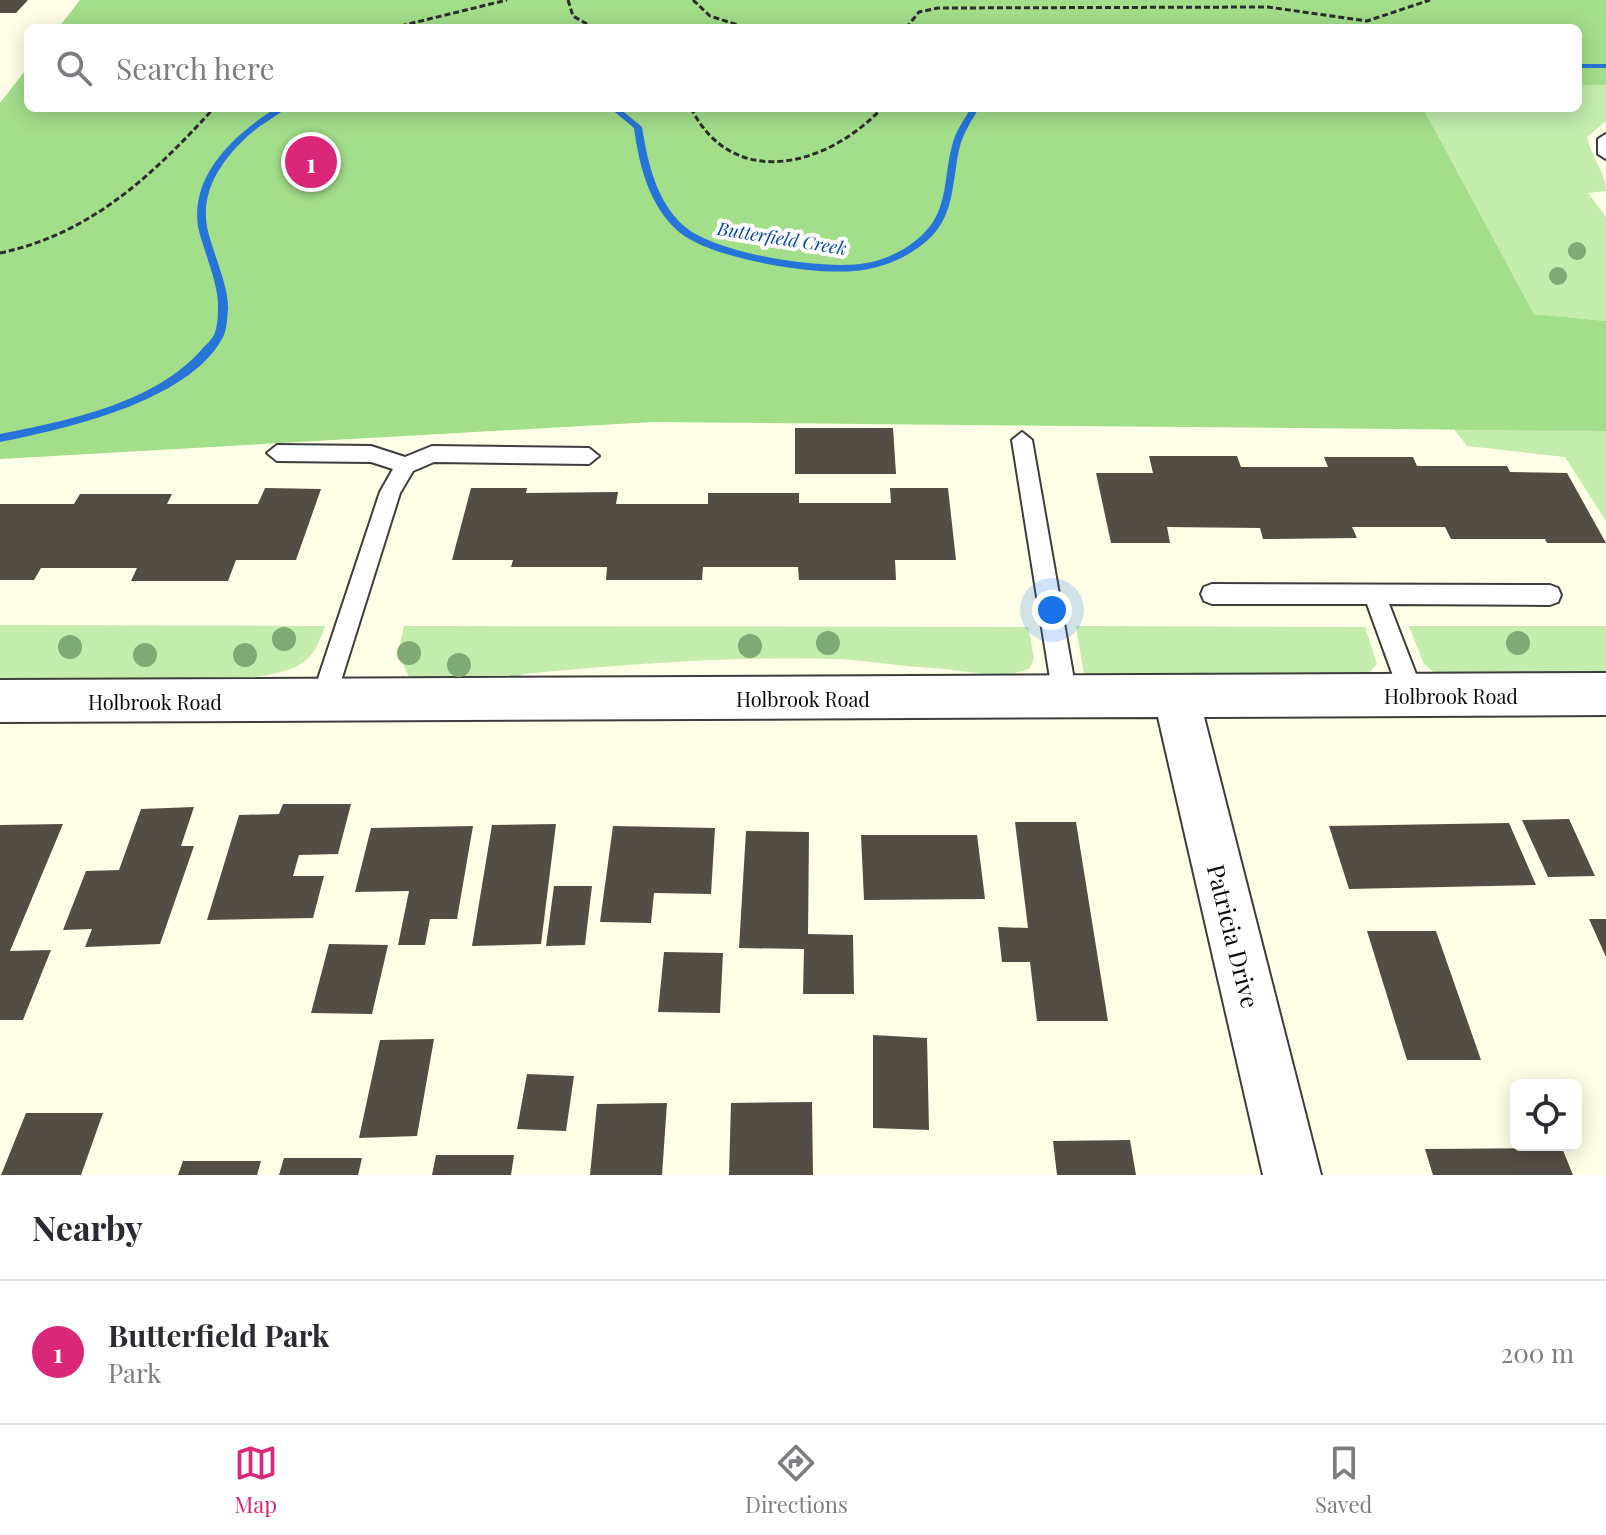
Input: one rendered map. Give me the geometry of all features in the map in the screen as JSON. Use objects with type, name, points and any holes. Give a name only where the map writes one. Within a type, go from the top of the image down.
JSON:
[{"type":"street","name":"Holbrook Road","points":[[0,701],[1606,694]]},
{"type":"street","name":"Patricia Drive","points":[[1176,696],[1292,1175]]},
{"type":"lane","points":[[1606,139],[1606,154]]},
{"type":"lane","points":[[1022,440],[1065,697]]},
{"type":"lane","points":[[277,453],[371,454],[406,465]]},
{"type":"lane","points":[[323,700],[390,492],[406,465],[432,454],[589,456]]},
{"type":"lane","points":[[1212,594],[1550,595]]},
{"type":"lane","points":[[1375,595],[1412,695]]},
{"type":"path","points":[[408,24],[507,0]]},
{"type":"path","points":[[568,0],[573,16],[587,24]]},
{"type":"path","points":[[693,0],[718,22],[728,24]]},
{"type":"path","points":[[909,24],[919,12],[938,8],[1268,7],[1367,21],[1430,0]]},
{"type":"path","points":[[0,253],[53,239],[95,217],[158,168],[210,112]]},
{"type":"path","points":[[693,112],[707,137],[727,153],[763,162],[800,158],[832,147],[872,122],[879,112]]},
{"type":"green space","points":[[80,0],[1606,0],[1606,85],[1582,85],[1582,24],[61,24]]},
{"type":"green space","points":[[24,72],[24,112],[1425,112],[1534,314],[1606,321],[1606,431],[653,422],[0,459],[0,103]]},
{"type":"green space","points":[[1582,85],[1606,85],[1606,121],[1587,137],[1606,191],[1588,193],[1606,217],[1606,321],[1534,314],[1425,112],[1582,112]]},
{"type":"green space","points":[[1453,428],[1606,431],[1606,521],[1565,457],[1467,446]]},
{"type":"green space","points":[[0,625],[325,626],[309,657],[299,665],[276,673],[242,678],[156,682],[0,678]]},
{"type":"green space","points":[[404,626],[1028,627],[1034,658],[1030,668],[1008,674],[797,658],[641,664],[524,674],[501,683],[410,679],[398,653]]},
{"type":"green space","points":[[1076,626],[1365,627],[1377,664],[1367,675],[1089,681],[1084,675]]},
{"type":"green space","points":[[1409,626],[1606,626],[1606,683],[1436,674],[1424,664]]},
{"type":"building","points":[[0,0],[28,0],[16,13],[0,13]]},
{"type":"building","points":[[795,428],[893,428],[896,474],[795,474]]},
{"type":"building","points":[[1149,456],[1237,456],[1241,467],[1328,467],[1324,457],[1413,457],[1417,466],[1507,466],[1510,472],[1567,473],[1606,543],[1547,543],[1545,539],[1451,539],[1445,527],[1352,527],[1357,538],[1263,539],[1260,528],[1167,527],[1170,543],[1111,543],[1096,473],[1153,473]]},
{"type":"building","points":[[265,488],[321,489],[296,560],[236,560],[228,581],[131,581],[137,568],[41,568],[34,580],[0,580],[0,504],[74,504],[80,494],[172,494],[167,504],[258,504]]},
{"type":"building","points":[[471,488],[527,488],[526,493],[618,492],[616,504],[708,504],[708,493],[799,493],[799,503],[891,503],[890,488],[948,488],[956,560],[895,560],[896,580],[799,580],[798,567],[703,567],[702,580],[606,580],[607,567],[511,567],[513,560],[452,560]]},
{"type":"building","points":[[283,804],[351,804],[338,854],[299,855],[293,876],[324,876],[313,918],[207,920],[239,815],[279,814]]},
{"type":"building","points":[[194,807],[181,846],[194,846],[160,944],[85,947],[92,929],[63,930],[86,871],[119,870],[141,809]]},
{"type":"building","points":[[1569,819],[1595,876],[1548,877],[1522,820]]},
{"type":"building","points":[[1015,822],[1076,822],[1108,1021],[1037,1021],[1030,962],[1002,962],[998,927],[1028,928]]},
{"type":"building","points":[[1509,823],[1536,885],[1349,889],[1329,826]]},
{"type":"building","points":[[63,824],[10,951],[51,950],[23,1020],[0,1020],[0,825]]},
{"type":"building","points":[[556,824],[541,944],[472,946],[492,825]]},
{"type":"building","points":[[473,826],[457,919],[430,919],[425,945],[398,945],[409,891],[355,892],[371,828]]},
{"type":"building","points":[[613,826],[715,828],[711,894],[654,893],[651,923],[600,922]]},
{"type":"building","points":[[746,831],[809,832],[808,934],[853,935],[854,994],[803,994],[804,949],[739,948]]},
{"type":"building","points":[[861,835],[977,835],[985,899],[864,900]]},
{"type":"building","points":[[554,886],[592,886],[585,945],[546,946]]},
{"type":"building","points":[[1589,919],[1606,919],[1606,957]]},
{"type":"building","points":[[1367,931],[1436,931],[1481,1060],[1407,1060]]},
{"type":"building","points":[[329,944],[388,945],[372,1014],[311,1013]]},
{"type":"building","points":[[664,952],[723,953],[720,1013],[658,1012]]},
{"type":"building","points":[[873,1035],[927,1038],[929,1130],[873,1128]]},
{"type":"building","points":[[434,1039],[417,1136],[359,1138],[380,1040]]},
{"type":"building","points":[[527,1074],[574,1076],[566,1131],[517,1129]]},
{"type":"building","points":[[812,1102],[813,1175],[729,1175],[731,1103]]},
{"type":"building","points":[[667,1103],[662,1175],[590,1175],[597,1104]]},
{"type":"building","points":[[26,1113],[103,1113],[81,1175],[1,1175]]},
{"type":"building","points":[[1130,1140],[1136,1175],[1057,1175],[1053,1141]]},
{"type":"building","points":[[1425,1149],[1563,1151],[1573,1175],[1433,1175]]},
{"type":"building","points":[[436,1155],[514,1155],[511,1175],[432,1175]]},
{"type":"building","points":[[284,1158],[362,1158],[358,1175],[279,1175]]},
{"type":"building","points":[[183,1161],[261,1161],[257,1175],[178,1175]]},
{"type":"waterway","name":"Butterfield Creek","points":[[1582,66],[1606,66]]},
{"type":"waterway","name":"Butterfield Creek","points":[[0,438],[57,426],[119,407],[175,379],[199,361],[217,339],[223,304],[203,227],[202,198],[208,182],[228,152],[275,112]]},
{"type":"waterway","name":"Butterfield Creek","points":[[619,112],[638,127],[651,183],[664,208],[683,230],[696,239],[739,253],[791,264],[837,268],[854,268],[885,261],[905,252],[930,233],[946,203],[957,141],[973,112]]},
{"type":"place","name":"Butterfield Park","points":[[311,162]]}]
